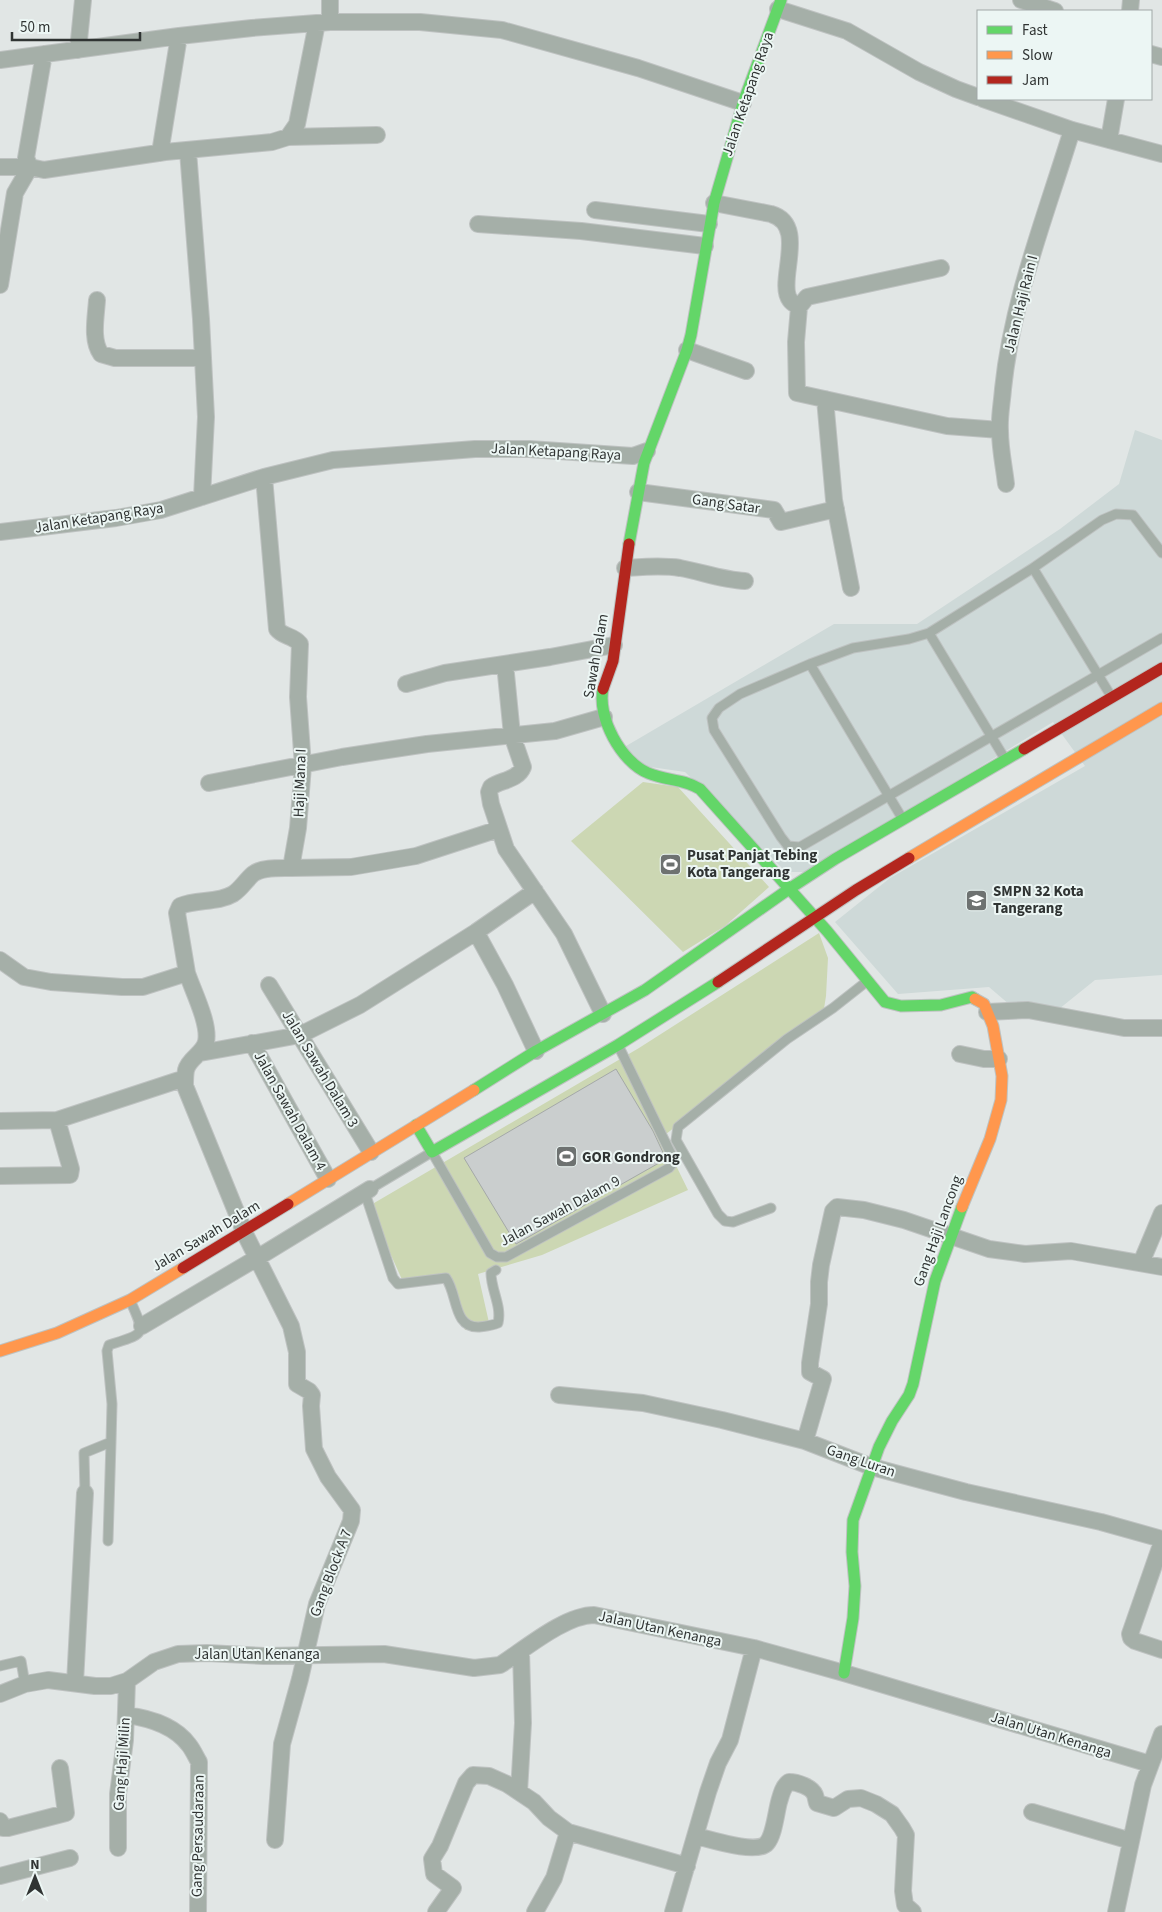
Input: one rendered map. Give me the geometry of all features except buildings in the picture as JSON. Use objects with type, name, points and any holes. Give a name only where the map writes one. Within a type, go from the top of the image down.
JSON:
[{"type":"street","points":[[78,50],[83,0]]},
{"type":"street","points":[[288,137],[298,124],[330,0]]},
{"type":"street","points":[[1021,0],[1052,10]]},
{"type":"street","name":"Jalan Ketapang Raya","points":[[0,532],[138,515],[161,510],[264,477],[333,460],[475,449],[529,449],[633,456],[647,451],[653,441],[687,350],[714,204],[743,102],[779,5],[847,31],[919,72],[977,97]]},
{"type":"street","points":[[0,60],[179,36],[323,22],[420,22],[502,30],[638,68],[743,102]]},
{"type":"street","points":[[160,153],[179,36]]},
{"type":"street","points":[[0,285],[16,193],[29,167],[26,158],[44,54]]},
{"type":"street","points":[[986,100],[1072,130],[1162,154]]},
{"type":"street","points":[[1109,140],[1116,100]]},
{"type":"street","name":"Jalan Haji Rain I","points":[[1006,484],[1000,430],[1005,373],[1018,303],[1072,130]]},
{"type":"street","points":[[0,167],[29,167],[44,170],[160,153],[272,142],[288,137],[377,136]]},
{"type":"street","points":[[188,151],[206,417],[202,497]]},
{"type":"street","points":[[714,204],[771,214],[779,217],[785,223],[790,245],[787,291],[789,299],[799,307]]},
{"type":"street","points":[[595,210],[709,224]]},
{"type":"street","points":[[478,224],[581,231],[705,246]]},
{"type":"street","points":[[941,268],[806,296],[799,307],[796,342],[797,393],[947,426],[1000,430]]},
{"type":"street","points":[[97,300],[96,348],[101,354],[114,358],[203,358]]},
{"type":"street","points":[[687,350],[746,371]]},
{"type":"street","points":[[825,399],[836,509],[851,588]]},
{"type":"street","name":"Sawah Dalam","points":[[647,451],[625,568],[614,645],[614,658],[602,690],[601,701],[604,718],[634,766],[654,775],[682,778],[700,789],[811,914]]},
{"type":"street","name":"Haji Mana I","points":[[264,477],[277,629],[280,633],[296,638],[300,644],[298,697],[303,766],[298,828],[291,868]]},
{"type":"street","name":"Gang Satar","points":[[638,492],[774,510],[781,522],[836,509]]},
{"type":"street","points":[[625,568],[660,566],[712,575],[728,580],[746,581]]},
{"type":"street","points":[[406,684],[446,673],[614,645]]},
{"type":"street","points":[[505,664],[512,735],[523,767],[521,772],[514,777],[491,787],[489,792],[490,804],[506,849],[564,934],[603,1014]]},
{"type":"street","points":[[417,1128],[432,1152],[618,1045],[811,914],[845,875],[902,818],[1162,668]]},
{"type":"street","points":[[845,875],[1162,708]]},
{"type":"street","points":[[209,783],[342,757],[418,746],[555,731],[604,718]]},
{"type":"street","points":[[250,1244],[186,1086],[186,1070],[188,1065],[200,1053],[206,1042],[207,1029],[187,973],[177,914],[180,906],[233,894],[255,872],[267,869],[351,867],[416,856],[499,828]]},
{"type":"street","name":"Jalan Sawah Dalam","points":[[0,1351],[12,1349],[57,1333],[132,1304],[250,1244],[328,1179],[371,1152],[417,1128],[536,1051],[603,1014],[720,943],[791,892],[845,875]]},
{"type":"street","points":[[200,1053],[300,1036],[360,1005],[476,932],[535,891]]},
{"type":"street","points":[[811,914],[885,1002],[892,1005],[941,1005],[972,997],[984,1004],[987,1012],[1028,1010],[1124,1028],[1162,1028]]},
{"type":"street","points":[[476,932],[505,985],[536,1051]]},
{"type":"street","points":[[0,960],[24,977],[51,982],[143,987],[187,973]]},
{"type":"street","name":"Jalan Sawah Dalam 3","points":[[269,986],[371,1152]]},
{"type":"street","name":"Gang Haji Lancong","points":[[844,1673],[853,1618],[855,1586],[852,1552],[853,1520],[879,1447],[892,1421],[909,1395],[913,1384],[934,1281],[990,1139],[1001,1100],[1002,1076],[992,1026],[987,1012]]},
{"type":"street","name":"Jalan Sawah Dalam 4","points":[[252,1043],[328,1179]]},
{"type":"street","points":[[960,1054],[984,1059],[999,1058]]},
{"type":"street","points":[[0,1120],[57,1120],[186,1078]]},
{"type":"street","points":[[0,1176],[70,1175],[71,1169],[57,1120]]},
{"type":"street","points":[[140,1323],[250,1244],[370,1189]]},
{"type":"street","points":[[805,1441],[823,1378],[810,1372],[810,1363],[819,1304],[821,1265],[833,1211],[838,1207],[864,1210],[904,1220],[989,1250],[1025,1254],[1071,1252],[1162,1267]]},
{"type":"street","points":[[1140,1263],[1162,1213]]},
{"type":"street","name":"Gang Block A 7","points":[[250,1244],[291,1326],[297,1352],[297,1384],[312,1395],[314,1448],[328,1477],[352,1510],[351,1520],[317,1604],[282,1744],[275,1840]]},
{"type":"street","name":"Gang Luran","points":[[559,1395],[643,1403],[722,1420],[805,1441],[872,1467],[966,1492],[1101,1522],[1162,1540],[1130,1634],[1135,1642],[1162,1650]]},
{"type":"street","points":[[75,1683],[85,1493]]},
{"type":"street","name":"Jalan Utan Kenanga","points":[[0,1694],[25,1684],[48,1680],[95,1686],[112,1686],[128,1681],[154,1662],[178,1654],[207,1653],[264,1656],[384,1654],[474,1668],[500,1665],[564,1623],[585,1615],[594,1615],[754,1648],[1150,1764]]},
{"type":"street","points":[[673,1912],[718,1764],[730,1740],[754,1648]]},
{"type":"street","points":[[519,1792],[523,1723],[521,1651]]},
{"type":"street","name":"Gang Haji Milin","points":[[118,1848],[118,1794],[125,1740],[128,1681]]},
{"type":"street","name":"Gang Persaudaraan","points":[[126,1714],[149,1718],[178,1734],[190,1745],[199,1762],[198,1912]]},
{"type":"street","points":[[1116,1912],[1143,1785],[1162,1734]]},
{"type":"street","points":[[0,1821],[2,1828],[8,1828],[66,1813],[60,1768]]},
{"type":"street","points":[[436,1912],[453,1888],[434,1874],[432,1859],[440,1846],[466,1783],[473,1775],[489,1776],[519,1792],[534,1802],[556,1824],[568,1832],[687,1866]]},
{"type":"street","points":[[696,1836],[740,1847],[764,1847],[771,1836],[782,1793],[789,1782],[804,1786],[812,1791],[817,1803],[834,1808],[848,1799],[861,1798],[876,1804],[892,1814],[906,1835],[903,1891],[905,1905],[913,1912]]},
{"type":"street","points":[[1032,1812],[1131,1841]]},
{"type":"street","points":[[536,1912],[554,1878],[568,1832]]},
{"type":"street","points":[[0,1876],[70,1858]]},
{"type":"lane","points":[[1162,553],[1133,515],[1116,514],[1102,520],[1033,568],[929,633],[909,639],[853,648],[740,694],[719,708],[712,718],[714,730],[788,846],[800,847],[812,842],[1162,638]]},
{"type":"lane","points":[[1033,568],[1111,696]]},
{"type":"lane","points":[[929,633],[1005,759]]},
{"type":"lane","points":[[810,664],[902,818]]},
{"type":"lane","points":[[771,1208],[733,1222],[726,1221],[718,1214],[676,1140],[678,1128],[787,1039],[833,1008],[868,981]]},
{"type":"lane","name":"Jalan Sawah Dalam 9","points":[[432,1152],[490,1253],[506,1257],[669,1168],[673,1163],[671,1154],[618,1045]]},
{"type":"lane","points":[[432,1152],[370,1189],[366,1196],[393,1278],[398,1284],[446,1278],[451,1285],[461,1320],[466,1325],[473,1327],[490,1326],[498,1323],[500,1315],[491,1281],[491,1273],[496,1270]]},
{"type":"lane","points":[[108,1541],[112,1404],[107,1351],[109,1345],[138,1336],[142,1331],[132,1304]]},
{"type":"lane","points":[[85,1493],[84,1453],[111,1442]]},
{"type":"lane","points":[[0,1666],[20,1661],[25,1684]]},
{"type":"shaded area","points":[[1135,430],[1162,440],[1162,975],[1095,980],[1059,1009],[1010,1005],[989,987],[898,994],[835,922],[890,878],[1085,766],[1053,722],[808,872],[786,872],[685,772],[644,766],[621,749],[834,624],[917,624],[1060,529],[1119,484]]},
{"type":"green space","name":"Pusat Panjat Tebing Kota Tangerang","points":[[643,782],[678,787],[769,887],[725,926],[683,952],[571,841]]},
{"type":"green space","points":[[819,933],[828,958],[823,1015],[662,1137],[688,1190],[542,1255],[478,1274],[490,1327],[465,1330],[443,1275],[404,1284],[369,1206],[639,1048]]},
{"type":"traffic: fast","points":[[629,544],[644,463],[691,335],[714,203],[743,103],[781,0]]},
{"type":"traffic: fast","points":[[603,689],[602,700],[607,725],[620,749],[629,759],[648,773],[687,783],[700,789],[827,931],[885,1002],[901,1006],[941,1005],[972,997],[975,999]]},
{"type":"traffic: fast","points":[[474,1090],[536,1051],[645,990],[835,859],[1024,749]]},
{"type":"traffic: fast","points":[[416,1125],[432,1152],[618,1045],[718,982]]},
{"type":"traffic: fast","points":[[844,1673],[853,1618],[855,1586],[852,1552],[853,1520],[879,1447],[892,1421],[909,1395],[913,1384],[935,1281],[962,1207]]},
{"type":"traffic: slow","points":[[909,858],[1162,708]]},
{"type":"traffic: slow","points":[[962,1207],[990,1139],[1001,1100],[1002,1076],[993,1026],[984,1004],[975,999]]},
{"type":"traffic: slow","points":[[288,1204],[474,1090]]},
{"type":"traffic: slow","points":[[0,1351],[57,1333],[130,1300],[183,1268]]},
{"type":"traffic: jam","points":[[603,689],[613,661],[629,544]]},
{"type":"traffic: jam","points":[[1024,749],[1162,668]]},
{"type":"traffic: jam","points":[[718,982],[856,890],[909,858]]},
{"type":"traffic: jam","points":[[183,1268],[288,1204]]},
{"type":"place","name":"Pusat Panjat Tebing Kota Tangerang","points":[[671,864]]},
{"type":"place","name":"SMPN 32 Kota Tangerang","points":[[977,900]]},
{"type":"place","name":"GOR Gondrong","points":[[566,1157]]}]
